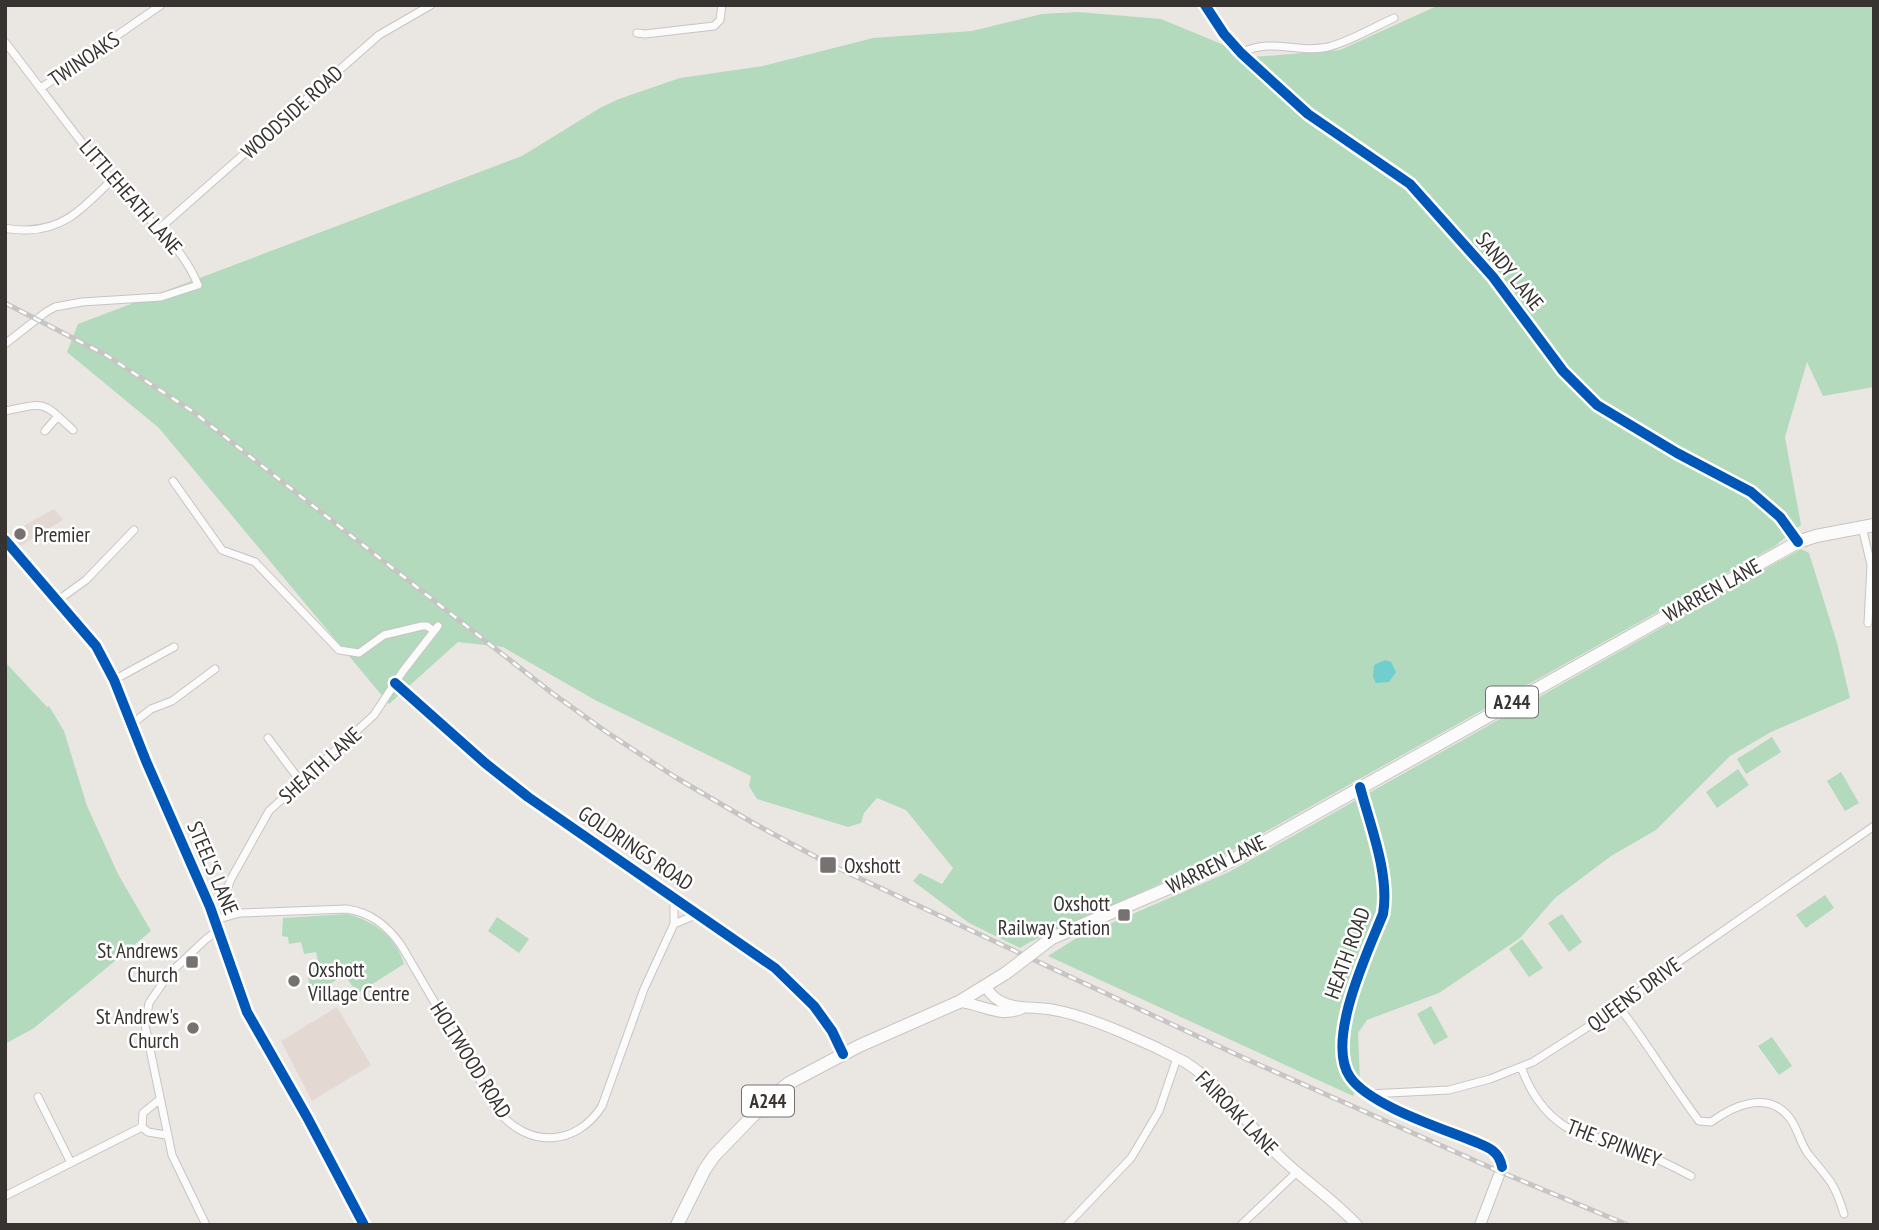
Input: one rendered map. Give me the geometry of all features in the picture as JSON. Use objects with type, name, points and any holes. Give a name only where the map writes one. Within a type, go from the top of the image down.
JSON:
[{"type":"main road","name":"A244","points":[[1798,542],[1868,526]]},
{"type":"main road","name":"STEEL'S LANE","points":[[5,540],[96,646],[114,680],[219,922],[256,1031],[307,1117],[364,1225]]},
{"type":"main road","name":"WARREN LANE","points":[[677,1225],[705,1169],[724,1144],[789,1083],[843,1054],[959,1002],[986,987],[1052,938],[1227,863],[1798,542]]},
{"type":"main road","name":"HEATH ROAD","points":[[1360,787],[1384,880],[1385,902],[1383,914],[1346,1011],[1342,1049],[1345,1065],[1350,1077],[1367,1094],[1419,1119],[1493,1149],[1501,1160],[1502,1167],[1480,1225]]},
{"type":"main road","name":"FAIROAK LANE","points":[[986,987],[996,1000],[1024,1008],[1039,1007],[1073,1014],[1177,1058],[1202,1073],[1280,1157],[1324,1193],[1357,1225]]},
{"type":"main road","points":[[959,1002],[1003,1013],[1024,1008]]},
{"type":"street","name":"TWINOAKS","points":[[41,88],[161,5]]},
{"type":"street","name":"WOODSIDE ROAD","points":[[160,228],[379,35],[432,5]]},
{"type":"street","points":[[637,33],[714,26],[720,20],[722,5]]},
{"type":"street","name":"SANDY LANE","points":[[1205,5],[1224,34],[1241,53],[1308,114],[1410,184],[1493,277],[1563,371],[1597,405],[1677,453],[1751,492],[1780,517],[1798,542]]},
{"type":"street","points":[[1241,53],[1264,44],[1293,48],[1328,47],[1394,18]]},
{"type":"street","name":"LITTLEHEATH LANE","points":[[5,41],[112,180],[183,255],[198,285],[162,297],[68,304],[46,312],[5,344]]},
{"type":"street","points":[[5,228],[46,229],[70,219],[112,180]]},
{"type":"street","points":[[5,411],[39,404],[49,407],[73,430]]},
{"type":"street","points":[[45,431],[58,416]]},
{"type":"street","name":"SHEATH LANE","points":[[173,481],[222,550],[255,562],[339,650],[359,653],[384,635],[422,626],[436,628],[374,715],[269,811],[249,844],[226,892],[219,922]]},
{"type":"street","points":[[1868,526],[1871,565],[1868,623]]},
{"type":"street","points":[[57,601],[86,580],[134,530]]},
{"type":"street","points":[[114,680],[174,647]]},
{"type":"street","points":[[132,724],[151,709],[172,701],[215,670]]},
{"type":"street","name":"GOLDRINGS ROAD","points":[[395,683],[485,763],[528,797],[775,968],[794,984],[820,1015],[843,1054]]},
{"type":"street","points":[[268,738],[301,782]]},
{"type":"street","name":"QUEENS DRIVE","points":[[1367,1094],[1449,1090],[1521,1067],[1549,1054],[1874,826]]},
{"type":"street","name":"HOLTWOOD ROAD","points":[[219,922],[240,912],[346,909],[358,910],[382,923],[401,945],[498,1111],[517,1130],[534,1137],[562,1136],[584,1127],[595,1117],[608,1092],[656,960],[674,924],[674,897]]},
{"type":"street","points":[[674,924],[698,914]]},
{"type":"street","points":[[206,1225],[180,1175],[166,1135],[145,1025],[149,1003],[169,974],[205,940],[219,922]]},
{"type":"street","points":[[1619,1007],[1699,1121],[1711,1122],[1728,1110],[1754,1103],[1767,1104],[1788,1116],[1809,1155],[1837,1188],[1844,1214]]},
{"type":"street","points":[[1067,1225],[1131,1158],[1158,1111],[1177,1058]]},
{"type":"street","name":"THE SPINNEY","points":[[1521,1067],[1532,1093],[1546,1111],[1562,1124],[1582,1135],[1615,1141],[1691,1176]]},
{"type":"street","points":[[38,1097],[71,1163]]},
{"type":"street","points":[[142,1127],[142,1112],[159,1100]]},
{"type":"street","points":[[5,1196],[142,1127]]},
{"type":"street","points":[[142,1127],[155,1134],[166,1135]]},
{"type":"street","points":[[1241,1225],[1297,1172]]},
{"type":"shaded area","points":[[54,509],[63,520],[20,546],[9,534]]},
{"type":"shaded area","points":[[337,1007],[371,1065],[312,1101],[281,1041]]},
{"type":"green space","points":[[1439,5],[1874,5],[1874,387],[1823,396],[1807,362],[1785,437],[1801,525],[1775,546],[1224,855],[1020,948],[969,923],[913,881],[920,873],[942,884],[953,868],[906,810],[877,798],[864,813],[861,823],[848,827],[757,799],[749,786],[751,776],[595,700],[503,647],[458,642],[389,704],[159,428],[67,352],[78,324],[522,156],[600,108],[680,78],[763,66],[873,38],[972,31],[1042,14],[1078,12],[1161,19],[1253,57],[1340,50]]},
{"type":"green space","points":[[1801,549],[1809,553],[1837,643],[1850,698],[1771,732],[1730,756],[1656,830],[1611,856],[1555,898],[1520,938],[1439,993],[1367,1020],[1358,1033],[1360,1082],[1353,1096],[1048,956],[1075,939],[1229,872]]},
{"type":"green space","points":[[5,662],[47,707],[49,706],[64,731],[87,806],[118,874],[151,931],[34,1028],[5,1044]]},
{"type":"green space","points":[[1772,737],[1781,752],[1746,774],[1737,759]]},
{"type":"green space","points":[[1738,769],[1749,785],[1717,808],[1706,792]]},
{"type":"green space","points":[[1841,772],[1859,803],[1845,811],[1827,781]]},
{"type":"green space","points":[[1825,895],[1834,908],[1806,928],[1796,915]]},
{"type":"green space","points":[[347,914],[383,931],[396,946],[404,964],[358,993],[344,975],[325,987],[310,990],[307,969],[319,966],[316,952],[304,954],[301,942],[289,944],[288,937],[282,936],[283,918]]},
{"type":"green space","points":[[1562,914],[1582,942],[1569,952],[1548,923]]},
{"type":"green space","points":[[497,917],[529,939],[519,953],[488,931]]},
{"type":"green space","points":[[1522,939],[1543,968],[1529,977],[1509,949]]},
{"type":"green space","points":[[1431,1006],[1448,1037],[1434,1045],[1417,1014]]},
{"type":"green space","points":[[1772,1037],[1792,1066],[1779,1075],[1758,1046]]},
{"type":"water","points":[[1385,660],[1391,662],[1396,672],[1389,682],[1376,683],[1373,677],[1374,665]]},
{"type":"railway","points":[[5,303],[106,355],[192,411],[552,693],[675,777],[755,824],[829,864],[1244,1058],[1496,1170],[1628,1225]]},
{"type":"cycle path","points":[[1205,5],[1224,34],[1241,53],[1308,114],[1410,184],[1493,277],[1563,371],[1597,405],[1677,453],[1751,492],[1780,517],[1798,542]]},
{"type":"cycle path","points":[[5,540],[96,646],[114,680],[210,907],[247,1012],[364,1225]]},
{"type":"cycle path","points":[[395,683],[485,763],[528,797],[775,968],[814,1006],[832,1031],[843,1054]]},
{"type":"cycle path","points":[[1360,787],[1378,850],[1384,899],[1383,914],[1359,972],[1345,1019],[1342,1042],[1344,1061],[1350,1077],[1373,1097],[1407,1115],[1488,1147],[1498,1157],[1502,1167]]},
{"type":"place","name":"Premier","points":[[20,534]]},
{"type":"place","name":"Oxshott","points":[[828,865]]},
{"type":"place","name":"Oxshott Railway Station","points":[[1124,915]]},
{"type":"place","name":"St Andrews Church","points":[[192,962]]},
{"type":"place","name":"Oxshott Village Centre","points":[[294,981]]},
{"type":"place","name":"St Andrew's Church","points":[[193,1028]]}]
